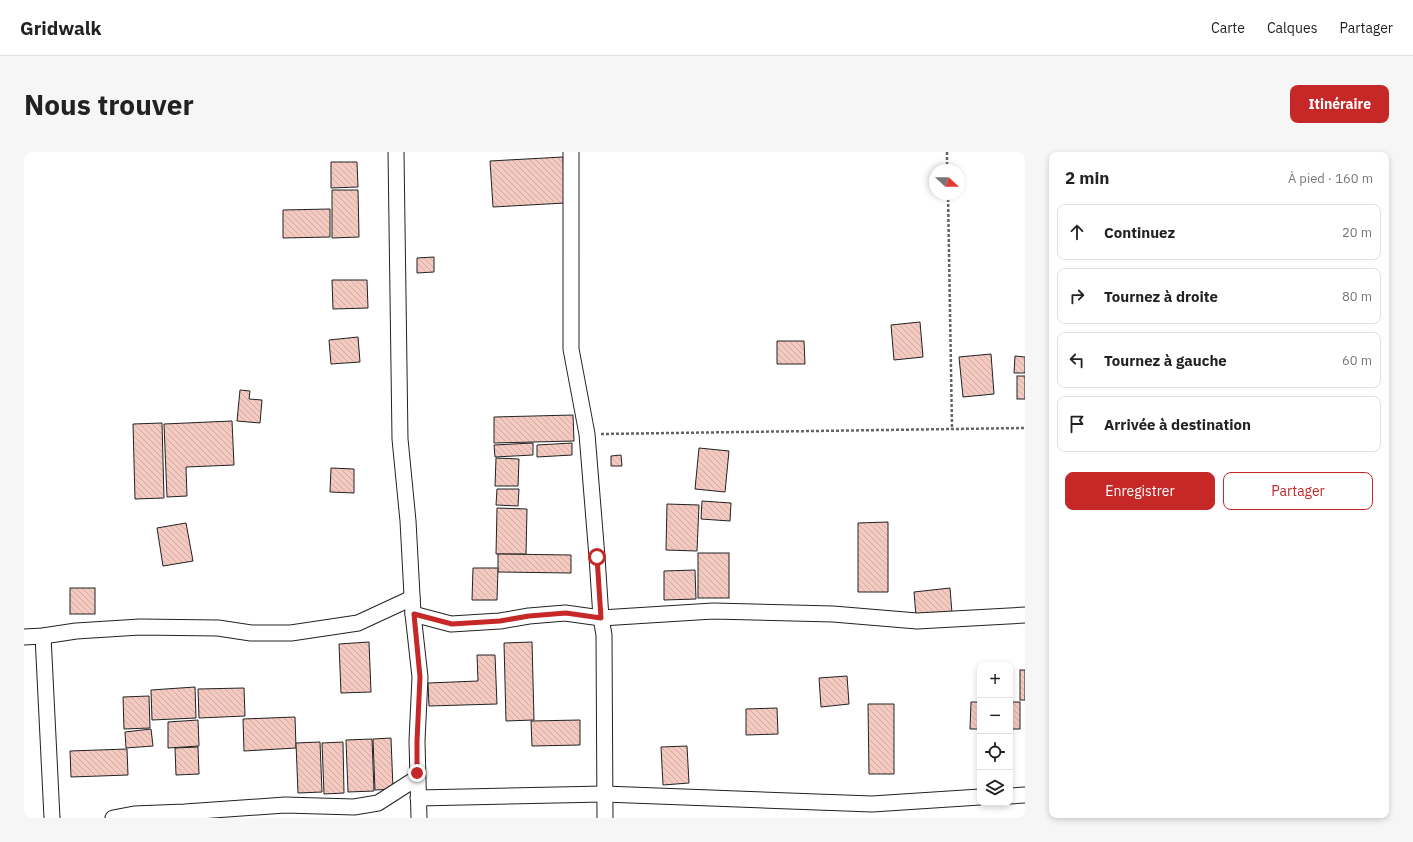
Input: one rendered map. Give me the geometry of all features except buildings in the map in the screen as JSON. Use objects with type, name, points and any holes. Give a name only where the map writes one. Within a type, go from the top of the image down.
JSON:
[{"type":"street","points":[[396,152],[400,439],[408,520],[412,598],[420,677],[417,741],[419,818]]},
{"type":"street","points":[[571,152],[571,349],[587,434],[601,618],[604,635],[605,818]]},
{"type":"street","points":[[24,637],[140,627],[218,628],[251,633],[291,633],[358,623],[412,598]]},
{"type":"street","points":[[414,614],[452,624],[500,621],[529,616],[566,613],[601,618],[713,611],[832,614],[917,621],[1025,615]]},
{"type":"street","points":[[43,636],[52,818]]},
{"type":"street","points":[[113,818],[134,814],[285,805],[354,807],[378,803],[417,778]]},
{"type":"street","points":[[418,798],[604,794],[872,804],[977,798]]},
{"type":"street","points":[[1013,796],[1025,795]]},
{"type":"path","points":[[947,152],[947,164]]},
{"type":"path","points":[[948,200],[952,428]]},
{"type":"path","points":[[587,434],[1025,428]]},
{"type":"route","points":[[417,773],[420,677],[414,614],[452,624],[500,621],[529,616],[566,613],[601,618],[597,557]]}]
